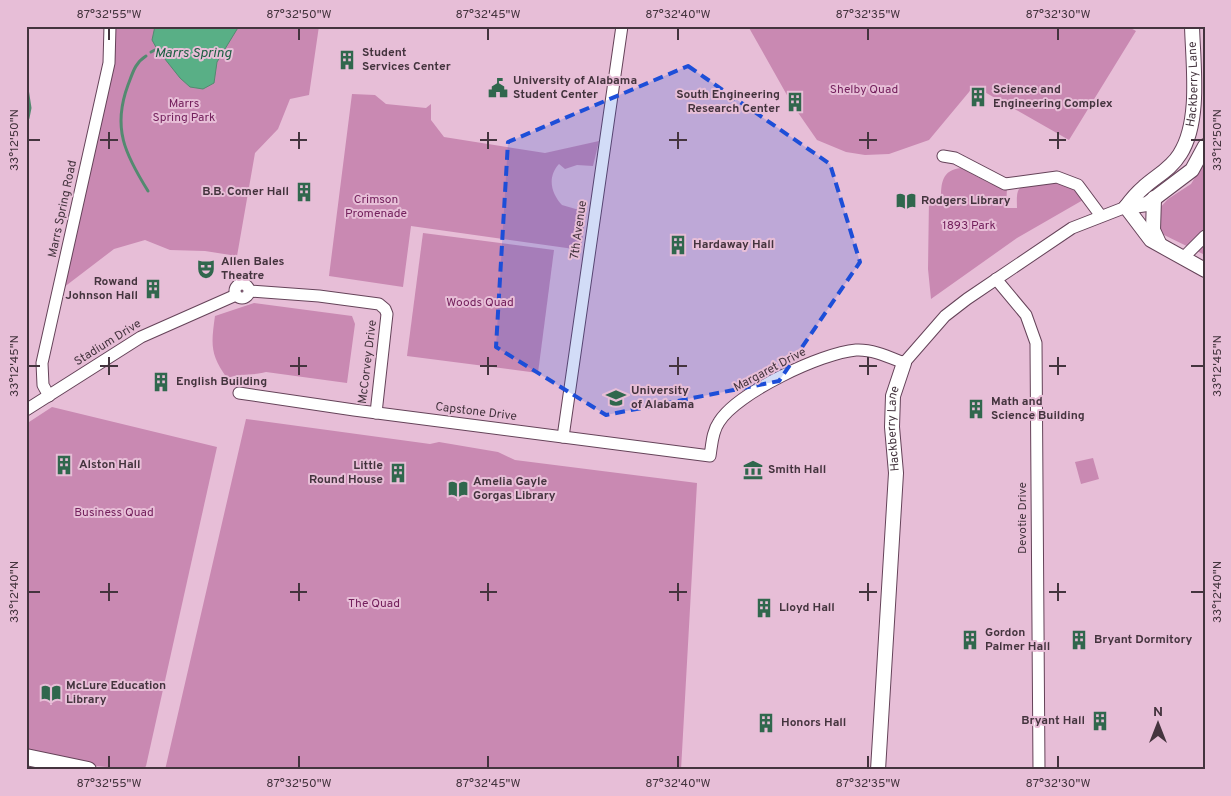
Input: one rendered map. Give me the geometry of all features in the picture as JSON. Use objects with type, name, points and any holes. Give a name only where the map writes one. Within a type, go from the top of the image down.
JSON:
[{"type":"main road","points":[[26,757],[88,770]]},
{"type":"street","name":"Marrs Spring Road","points":[[49,396],[43,385],[42,363],[109,63],[110,26]]},
{"type":"street","name":"7th Avenue","points":[[563,437],[622,26]]},
{"type":"street","name":"Hackberry Lane","points":[[1126,207],[1144,187],[1166,171],[1180,154],[1190,133],[1193,111],[1192,26]]},
{"type":"street","name":"Hackberry Lane","points":[[878,770],[896,473],[892,427],[893,396],[904,363],[945,316],[996,279],[1072,228],[1126,207],[1147,204],[1192,170],[1205,146]]},
{"type":"street","points":[[943,156],[955,158],[1005,184],[1057,177],[1078,186],[1101,216]]},
{"type":"street","points":[[1154,198],[1153,230],[1160,246]]},
{"type":"street","points":[[1126,207],[1151,240],[1205,270]]},
{"type":"street","points":[[1183,258],[1205,236]]},
{"type":"street","name":"Devotie Drive","points":[[996,279],[1026,315],[1036,343],[1039,770]]},
{"type":"street","name":"Stadium Drive","points":[[26,410],[141,337],[236,295],[235,290],[240,285],[246,285],[250,291],[319,296],[379,304],[386,309],[387,314]]},
{"type":"street","name":"McCorvey Drive","points":[[376,413],[387,314]]},
{"type":"street","name":"Margaret Drive","points":[[710,456],[715,429],[720,420],[736,404],[805,365],[825,357],[857,350],[868,351],[904,363]]},
{"type":"street","name":"Capstone Drive","points":[[239,393],[376,413],[710,456]]},
{"type":"highlighted area","points":[[688,66],[830,164],[860,262],[779,381],[606,415],[496,347],[508,142]]},
{"type":"green space","name":"Marrs Spring Park","points":[[110,26],[319,26],[309,95],[290,99],[278,129],[255,153],[237,256],[205,251],[170,250],[145,240],[114,249],[59,291],[109,63]]},
{"type":"green space","name":"Shelby Quad","points":[[748,26],[1127,26],[1136,31],[1069,140],[974,86],[929,140],[889,154],[865,155],[846,152],[817,140],[792,104]]},
{"type":"green space","name":"Crimson Promenade","points":[[352,94],[375,95],[386,104],[426,108],[431,104],[431,120],[444,137],[545,153],[599,141],[593,166],[577,165],[565,169],[559,164],[555,169],[552,180],[555,195],[562,205],[586,212],[581,250],[411,226],[403,287],[329,276]]},
{"type":"green space","points":[[1205,161],[1205,255],[1160,233],[1157,211],[1168,199],[1191,184]]},
{"type":"green space","name":"1893 Park","points":[[961,168],[989,183],[1007,188],[1006,208],[1017,208],[1019,189],[1043,184],[1056,183],[1068,186],[1083,200],[1017,238],[931,299],[928,269],[929,199],[941,199],[942,183],[946,174]]},
{"type":"green space","name":"Woods Quad","points":[[423,233],[554,250],[538,373],[407,356]]},
{"type":"green space","points":[[254,303],[352,316],[355,324],[347,383],[266,372],[227,378],[217,363],[213,349],[215,316]]},
{"type":"green space","name":"Business Quad","points":[[52,407],[217,447],[146,766],[143,770],[96,766],[26,750],[26,424]]},
{"type":"green space","name":"The Quad","points":[[246,419],[430,444],[439,442],[498,452],[515,460],[697,483],[681,770],[165,770]]},
{"type":"green space","points":[[1093,458],[1099,479],[1081,484],[1075,462]]},
{"type":"water","name":"Marrs Spring","points":[[155,26],[239,26],[217,62],[214,83],[203,89],[190,87],[180,78],[157,49],[152,40]]},
{"type":"waterway","name":"Marrs Spring","points":[[151,52],[157,49]]},
{"type":"waterway","points":[[146,56],[137,65],[128,85],[123,100],[121,128],[127,153],[148,191]]},
{"type":"waterway","points":[[26,82],[30,108],[28,118]]},
{"type":"place","name":"Student Services Center","points":[[347,60]]},
{"type":"place","name":"University of Alabama Student Center","points":[[498,88]]},
{"type":"place","name":"Science and Engineering Complex","points":[[978,97]]},
{"type":"place","name":"South Engineering Research Center","points":[[795,102]]},
{"type":"place","name":"B.B. Comer Hall","points":[[304,192]]},
{"type":"place","name":"Rodgers Library","points":[[906,201]]},
{"type":"place","name":"Hardaway Hall","points":[[678,245]]},
{"type":"place","name":"Allen Bales Theatre","points":[[206,269]]},
{"type":"place","name":"Rowand Johnson Hall","points":[[153,289]]},
{"type":"place","name":"English Building","points":[[161,382]]},
{"type":"place","name":"University of Alabama","points":[[616,398]]},
{"type":"place","name":"Math and Science Building","points":[[976,409]]},
{"type":"place","name":"Alston Hall","points":[[64,465]]},
{"type":"place","name":"Smith Hall","points":[[753,470]]},
{"type":"place","name":"Little Round House","points":[[398,473]]},
{"type":"place","name":"Amelia Gayle Gorgas Library","points":[[458,489]]},
{"type":"place","name":"Lloyd Hall","points":[[764,608]]},
{"type":"place","name":"Gordon Palmer Hall","points":[[970,640]]},
{"type":"place","name":"Bryant Dormitory","points":[[1079,640]]},
{"type":"place","name":"McLure Education Library","points":[[51,693]]},
{"type":"place","name":"Bryant Hall","points":[[1100,721]]},
{"type":"place","name":"Honors Hall","points":[[766,723]]}]
